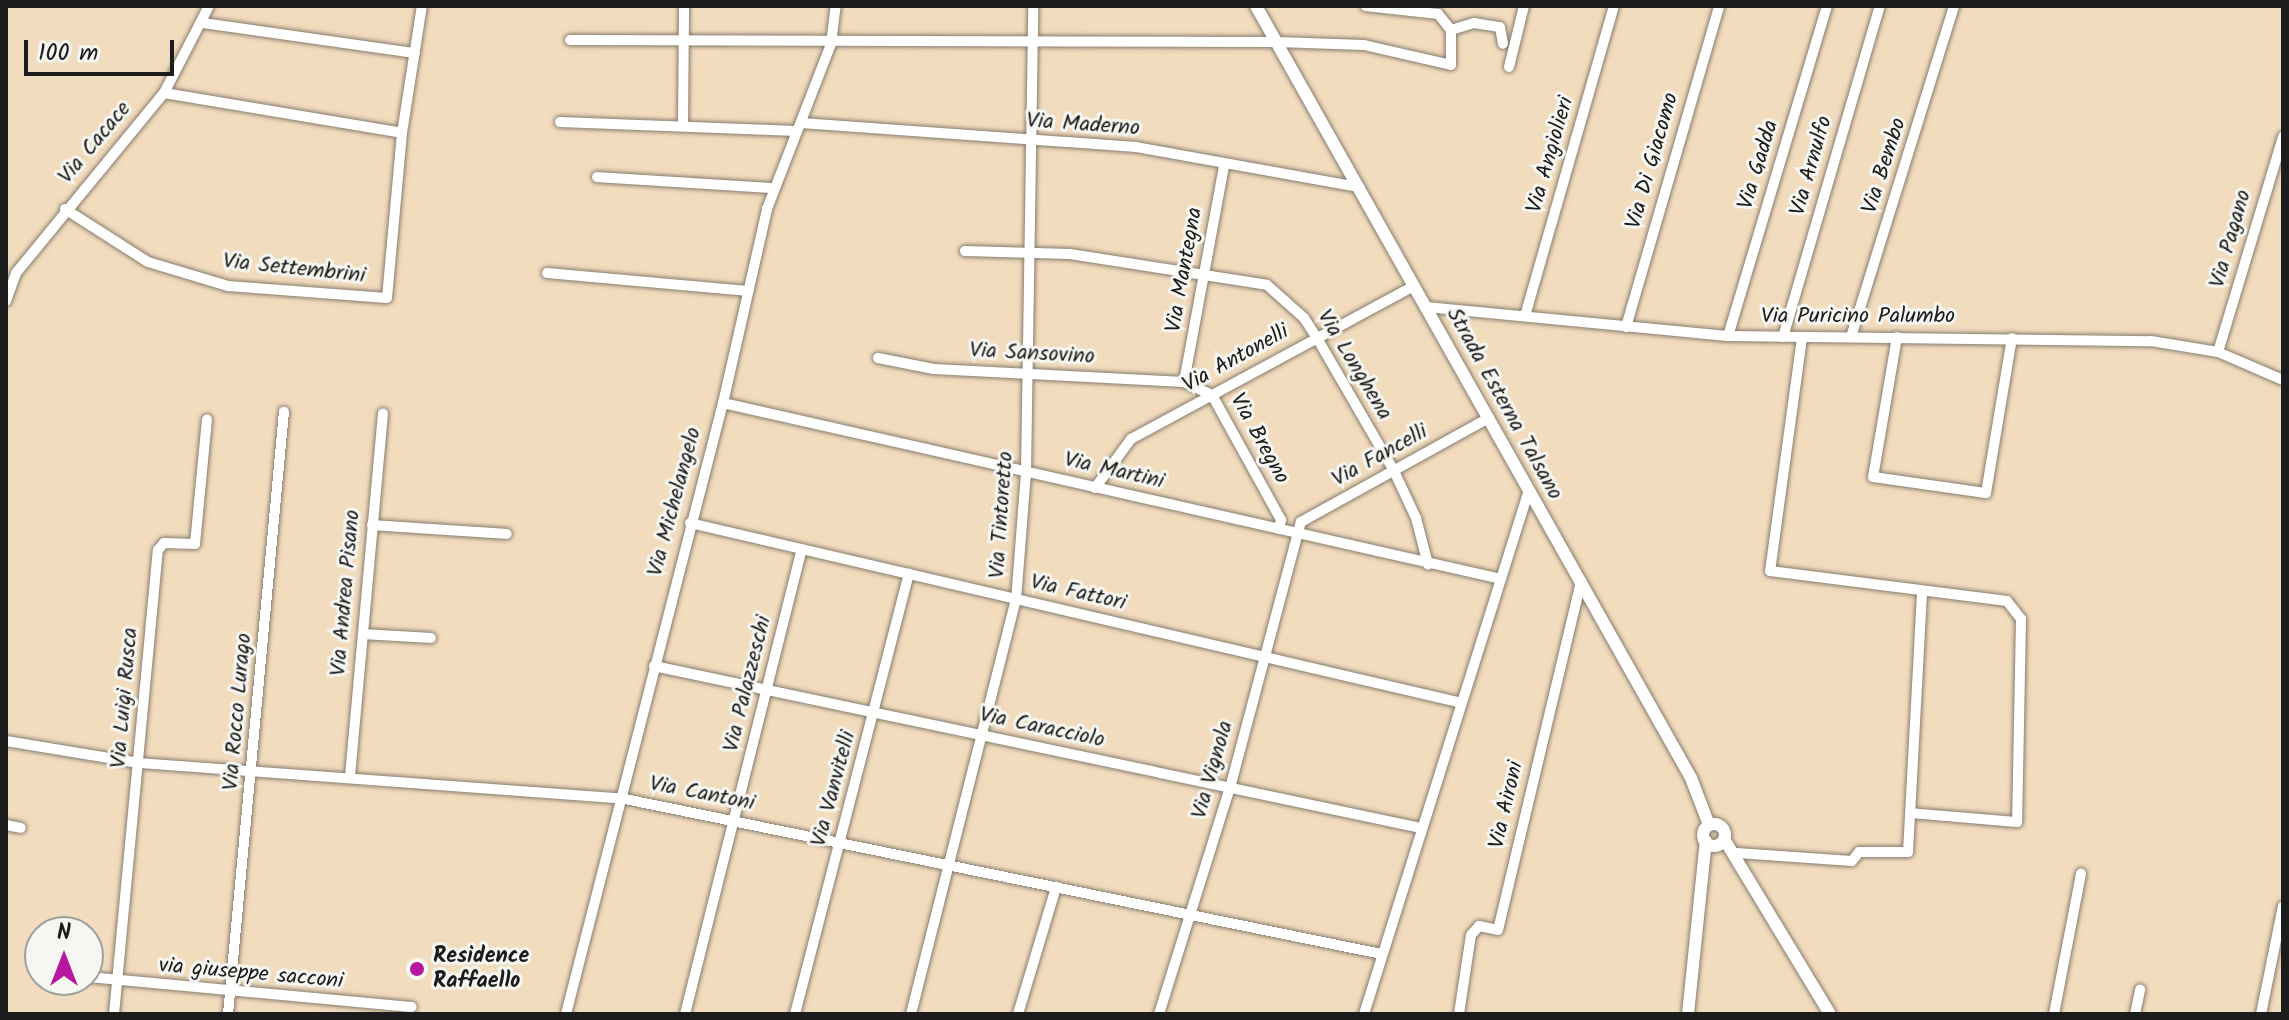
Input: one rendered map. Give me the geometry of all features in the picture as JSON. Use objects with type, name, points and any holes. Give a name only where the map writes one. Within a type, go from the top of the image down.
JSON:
[{"type":"street","name":"Via Cacace","points":[[6,301],[16,273],[65,209],[164,93],[203,23],[209,6]]},
{"type":"street","name":"Via Settembrini","points":[[65,209],[148,262],[228,286],[387,298],[402,133],[422,6]]},
{"type":"street","points":[[683,126],[684,6]]},
{"type":"street","name":"Via Michelangelo","points":[[566,1014],[723,403],[774,188],[831,44],[836,6]]},
{"type":"street","name":"Via Tintoretto","points":[[911,1014],[1016,600],[1026,472],[1033,6]]},
{"type":"street","name":"Strada Esterna Talsano","points":[[1256,6],[1691,778],[1709,825]]},
{"type":"street","points":[[570,40],[831,44],[1277,42],[1364,45],[1451,65],[1451,30],[1438,14],[1365,6]]},
{"type":"street","points":[[1509,67],[1524,6]]},
{"type":"street","name":"Via Angiolieri","points":[[1525,316],[1614,6]]},
{"type":"street","name":"Via Di Giacomo","points":[[1626,327],[1719,6]]},
{"type":"street","name":"Via Gadda","points":[[1728,336],[1827,6]]},
{"type":"street","name":"Via Arnulfo","points":[[1783,337],[1880,6]]},
{"type":"street","name":"Via Bembo","points":[[1851,337],[1954,6]]},
{"type":"street","points":[[203,23],[415,53]]},
{"type":"street","points":[[1451,30],[1474,23],[1500,27],[1503,44]]},
{"type":"street","points":[[164,93],[402,133]]},
{"type":"street","name":"Via Maderno","points":[[560,122],[799,127],[1136,147],[1224,166],[1359,187]]},
{"type":"street","name":"Via Pagano","points":[[2218,352],[2283,137]]},
{"type":"street","name":"Via Mantegna","points":[[1184,382],[1224,166]]},
{"type":"street","points":[[597,177],[774,188]]},
{"type":"street","name":"Via Longhena","points":[[965,251],[1031,252],[1267,285],[1304,318],[1394,471],[1416,518],[1428,564]]},
{"type":"street","points":[[547,273],[748,291]]},
{"type":"street","name":"Via Antonelli","points":[[1095,488],[1131,439],[1414,286]]},
{"type":"street","name":"Via Puricino Palumbo","points":[[1426,307],[1728,336],[2151,341],[2218,352],[2283,380]]},
{"type":"street","points":[[1897,337],[1873,477],[1986,493],[2012,338]]},
{"type":"street","points":[[1802,338],[1770,571],[1922,593],[2007,601],[2021,619],[2017,822],[1910,813]]},
{"type":"street","name":"Via Sansovino","points":[[878,358],[934,369],[1184,382]]},
{"type":"street","name":"Via Bregno","points":[[1184,382],[1212,395],[1281,520],[1279,529]]},
{"type":"street","name":"Via Martini","points":[[723,403],[1497,578]]},
{"type":"street","name":"Via Rocco Lurago","points":[[228,1014],[254,768],[284,412]]},
{"type":"street","name":"Via Andrea Pisano","points":[[350,776],[383,413]]},
{"type":"street","name":"Via Fancelli","points":[[1296,533],[1301,522],[1489,418]]},
{"type":"street","name":"Via Luigi Rusca","points":[[114,1014],[158,550],[164,543],[195,544],[207,420]]},
{"type":"street","points":[[1364,1014],[1497,578],[1529,490]]},
{"type":"street","name":"Via Fattori","points":[[690,523],[1458,702]]},
{"type":"street","points":[[372,525],[507,534]]},
{"type":"street","name":"Via Vignola","points":[[1159,1014],[1230,788],[1296,533]]},
{"type":"street","name":"Via Palazzeschi","points":[[685,1014],[802,549]]},
{"type":"street","name":"Via Vanvitelli","points":[[795,1014],[909,574]]},
{"type":"street","name":"Via Aironi","points":[[1459,1014],[1471,935],[1479,926],[1498,930],[1581,581]]},
{"type":"street","points":[[1737,853],[1852,861],[1859,852],[1908,852],[1922,593]]},
{"type":"street","points":[[363,634],[431,638]]},
{"type":"street","name":"Via Caracciolo","points":[[654,666],[1421,828]]},
{"type":"street","name":"Via Cantoni","points":[[6,741],[139,763],[254,768],[620,798],[1381,954]]},
{"type":"street","points":[[6,825],[21,828]]},
{"type":"street","points":[[1688,1014],[1706,841],[1704,832],[1709,825],[1720,826],[1724,839],[1737,853],[1830,1014]]},
{"type":"street","points":[[1706,841],[1716,845],[1724,839]]},
{"type":"street","points":[[2054,1014],[2081,874]]},
{"type":"street","points":[[1018,1014],[1056,887]]},
{"type":"street","points":[[2261,1014],[2283,906]]},
{"type":"street","name":"via giuseppe sacconi","points":[[104,979],[230,994],[412,1007]]},
{"type":"street","points":[[2135,1014],[2140,990]]},
{"type":"place","name":"Residence Raffaello","points":[[417,969]]}]
